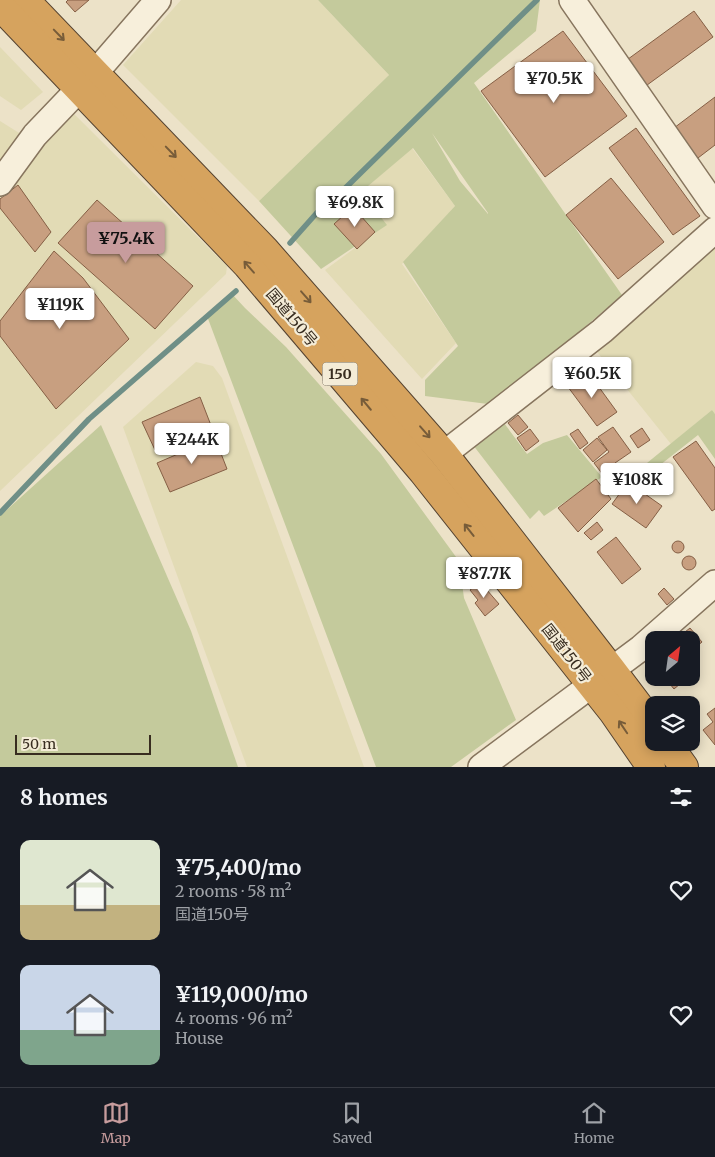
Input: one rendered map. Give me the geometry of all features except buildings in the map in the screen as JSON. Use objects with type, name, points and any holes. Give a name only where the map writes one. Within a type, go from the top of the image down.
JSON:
[{"type":"highway","name":"国道150号","points":[[25,0],[87,80],[248,264],[423,472],[601,677],[645,718]]},
{"type":"highway","name":"国道150号","points":[[0,6],[87,80],[265,250],[444,454],[601,677],[613,712],[650,767]]},
{"type":"highway","points":[[672,751],[684,767]]},
{"type":"street","points":[[0,182],[36,135],[158,0]]},
{"type":"street","points":[[572,0],[715,206]]},
{"type":"street","points":[[444,454],[602,331],[715,230]]},
{"type":"street","points":[[481,767],[641,648],[715,583]]},
{"type":"shaded area","points":[[181,0],[318,0],[389,75],[259,201],[123,65]]},
{"type":"shaded area","points":[[0,47],[43,92],[21,110],[0,96]]},
{"type":"shaded area","points":[[69,109],[227,266],[226,274],[0,491],[0,121],[24,136]]},
{"type":"shaded area","points":[[412,148],[455,206],[402,264],[456,343],[422,379],[325,270],[386,225],[361,192]]},
{"type":"shaded area","points":[[715,245],[715,414],[712,410],[671,444],[594,348]]},
{"type":"shaded area","points":[[196,362],[213,366],[222,378],[364,767],[247,767],[123,427]]},
{"type":"green space","points":[[318,0],[540,0],[536,31],[474,83],[622,295],[565,344],[488,404],[425,396],[425,380],[458,346],[403,262],[455,206],[413,148],[361,192],[387,225],[321,269],[259,201],[389,75]],"holes":[[[432,133],[488,213],[460,181]]]},
{"type":"green space","points":[[232,294],[286,347],[381,454],[459,561],[464,598],[516,720],[451,767],[376,767],[207,316]]},
{"type":"green space","points":[[712,410],[715,414],[715,459],[698,435],[655,469],[647,463]]},
{"type":"green space","points":[[504,423],[527,454],[543,443],[567,435],[602,477],[544,516],[539,510],[530,519],[473,445]]},
{"type":"green space","points":[[101,425],[191,631],[238,767],[0,767],[0,516]]},
{"type":"waterway","points":[[290,243],[322,207],[327,206],[537,0]]},
{"type":"waterway","points":[[0,513],[89,419],[236,291]]}]
